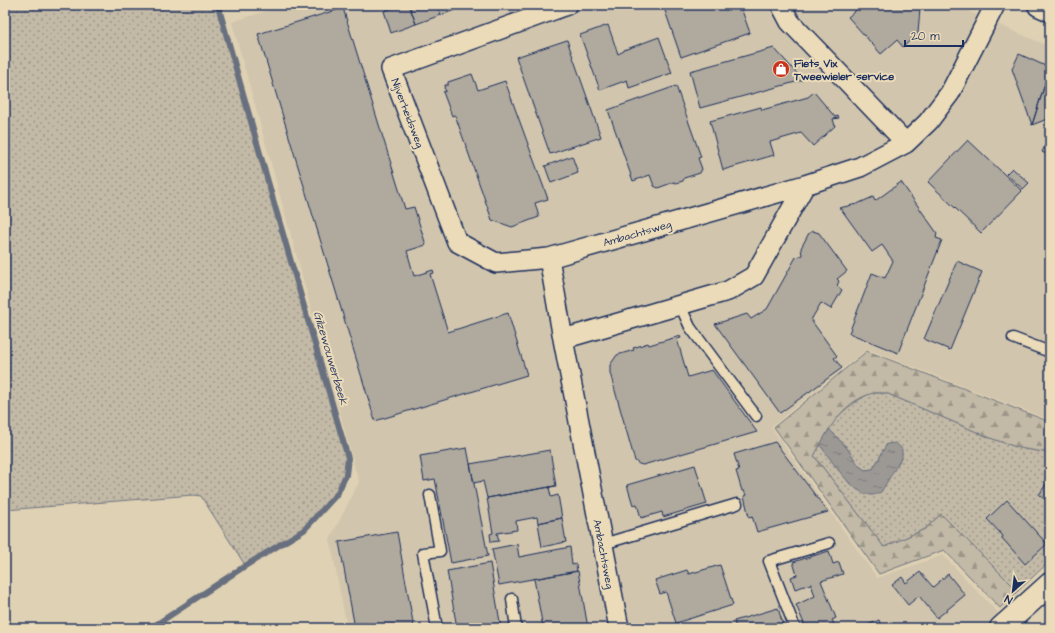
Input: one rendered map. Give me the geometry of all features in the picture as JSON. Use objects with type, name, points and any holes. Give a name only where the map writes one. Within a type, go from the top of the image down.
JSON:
[{"type":"street","name":"Nijverheidsweg","points":[[549,258],[496,263],[457,242],[391,68],[567,5]]},
{"type":"street","points":[[781,5],[790,22],[906,143]]},
{"type":"street","name":"Ambachtsweg","points":[[619,628],[563,339],[549,258],[804,185],[860,167],[906,143],[928,122],[950,93],[995,5]]},
{"type":"street","points":[[1039,5],[1050,10]]},
{"type":"street","points":[[563,339],[728,291],[754,276],[804,185]]},
{"type":"street","points":[[1000,628],[1050,584]]},
{"type":"lane","points":[[680,305],[690,327],[756,416]]},
{"type":"lane","points":[[1013,338],[1050,352]]},
{"type":"lane","points":[[430,495],[440,551],[423,552],[437,628]]},
{"type":"lane","points":[[602,544],[737,504]]},
{"type":"lane","points":[[795,628],[769,561],[829,543]]},
{"type":"lane","points":[[512,599],[516,628]]},
{"type":"shaded area","points":[[285,5],[367,5],[381,11],[397,5],[958,5],[968,11],[1050,47],[1050,420],[867,349],[771,427],[877,578],[943,555],[1003,618],[990,628],[347,628],[330,539],[359,482],[232,22]]},
{"type":"green space","points":[[5,5],[215,5],[337,415],[346,459],[344,476],[336,493],[310,527],[300,530],[245,565],[201,496],[193,495],[5,510]]},
{"type":"green space","points":[[867,351],[1050,422],[1050,453],[1019,448],[993,439],[886,393],[874,393],[860,398],[843,411],[830,428],[814,456],[884,547],[925,529],[941,514],[1018,591],[1000,608],[944,550],[879,574],[774,427]]},
{"type":"green space","points":[[871,393],[886,393],[993,439],[1019,448],[1050,453],[1050,561],[1018,591],[941,514],[925,529],[884,547],[814,456],[820,445],[850,484],[872,495],[887,444],[873,469],[865,470],[859,466],[847,448],[829,429],[837,417],[847,408]]},
{"type":"water","points":[[829,429],[847,448],[859,466],[865,470],[873,469],[887,444],[896,443],[902,449],[902,457],[881,492],[873,495],[864,493],[850,483],[836,467],[820,445]]},
{"type":"building","points":[[400,5],[409,5],[416,24],[391,33],[384,11]]},
{"type":"building","points":[[409,5],[437,5],[441,15],[416,24]]},
{"type":"building","points":[[437,5],[469,5],[441,15]]},
{"type":"building","points":[[663,5],[740,5],[750,33],[681,57]]},
{"type":"building","points":[[862,5],[916,5],[920,9],[918,33],[903,47],[897,40],[881,54],[848,17]]},
{"type":"building","points":[[343,8],[405,209],[414,207],[426,245],[407,251],[414,276],[433,270],[434,273],[430,274],[448,332],[508,313],[527,375],[375,421],[258,34]]},
{"type":"building","points":[[608,25],[618,54],[624,50],[659,37],[672,73],[629,88],[627,80],[600,90],[580,35]]},
{"type":"building","points":[[567,40],[601,137],[550,154],[516,57]]},
{"type":"building","points":[[774,48],[803,80],[700,108],[690,71]]},
{"type":"building","points":[[1019,54],[1050,68],[1032,125],[1012,69]]},
{"type":"building","points":[[1050,68],[1050,118],[1032,125]]},
{"type":"building","points":[[472,74],[478,90],[505,81],[548,199],[535,203],[539,217],[512,227],[492,220],[455,115],[452,116],[443,92],[446,91],[444,88],[445,85],[448,85],[448,82]]},
{"type":"building","points":[[676,86],[701,157],[698,158],[702,169],[700,173],[684,178],[683,181],[676,183],[674,182],[658,188],[654,186],[650,175],[633,181],[608,110]]},
{"type":"building","points":[[814,92],[835,117],[838,116],[839,118],[833,119],[835,126],[813,146],[801,133],[770,142],[774,155],[723,170],[710,121],[761,107],[762,110],[808,97]]},
{"type":"building","points":[[1050,135],[1050,156],[1042,152]]},
{"type":"building","points":[[968,140],[1022,191],[981,233],[928,182]]},
{"type":"building","points":[[572,156],[578,173],[551,183],[545,166]]},
{"type":"building","points":[[1012,168],[1029,183],[1023,189],[1006,174]]},
{"type":"building","points":[[901,182],[937,233],[936,238],[942,240],[898,353],[849,333],[872,273],[885,278],[893,261],[882,245],[872,252],[839,208],[857,204],[873,197],[875,201]]},
{"type":"building","points":[[813,231],[819,233],[847,271],[837,279],[839,281],[837,286],[842,290],[831,309],[821,303],[811,320],[837,356],[834,358],[842,368],[780,413],[715,324],[747,314],[751,319],[767,309],[796,257],[802,255],[801,248],[809,233]]},
{"type":"building","points":[[957,261],[982,272],[950,350],[924,339]]},
{"type":"building","points":[[680,336],[681,338],[677,339],[688,377],[712,370],[757,432],[643,465],[639,464],[635,461],[610,373],[610,365],[617,355],[634,350],[633,348]]},
{"type":"building","points":[[775,442],[828,512],[757,532],[752,516],[749,517],[744,496],[746,495],[744,491],[742,491],[736,471],[739,470],[734,454]]},
{"type":"building","points":[[467,448],[488,556],[451,563],[435,479],[424,481],[420,456]]},
{"type":"building","points":[[550,450],[556,486],[487,498],[483,481],[474,483],[470,464]]},
{"type":"building","points":[[695,465],[707,504],[663,517],[662,512],[641,518],[637,504],[633,505],[627,485]]},
{"type":"building","points":[[1050,478],[1050,502],[1039,495]]},
{"type":"building","points":[[549,487],[551,497],[558,495],[562,518],[538,523],[537,517],[516,521],[517,530],[497,533],[499,541],[491,542],[490,534],[493,533],[487,498]]},
{"type":"building","points":[[1007,500],[1047,544],[1025,564],[1002,538],[1003,536],[987,519]]},
{"type":"building","points":[[562,518],[566,542],[542,547],[538,523]]},
{"type":"building","points":[[397,532],[414,628],[355,628],[339,542]]},
{"type":"building","points":[[517,544],[519,557],[570,547],[572,565],[576,564],[577,571],[499,585],[492,549]]},
{"type":"building","points":[[829,551],[833,564],[839,562],[843,574],[821,581],[836,618],[832,620],[836,628],[806,628],[796,605],[815,596],[811,584],[795,589],[791,577],[797,575],[793,562]]},
{"type":"building","points":[[490,563],[501,628],[457,628],[447,571]]},
{"type":"building","points":[[720,565],[733,605],[676,623],[666,592],[660,594],[655,580],[687,570],[689,574]]},
{"type":"building","points":[[578,571],[588,628],[543,628],[534,579]]},
{"type":"building","points":[[920,572],[933,587],[948,574],[965,595],[937,618],[919,596],[908,605],[892,585],[902,577],[906,583]]},
{"type":"building","points":[[778,608],[784,628],[736,628],[734,621]]},
{"type":"building","points":[[879,620],[882,628],[861,628]]},
{"type":"waterway","name":"Gilzewouwerbeek","points":[[151,628],[245,566],[304,530],[337,494],[346,475],[348,458],[218,5]]},
{"type":"place","name":"Fiets Vix Tweewieler service","points":[[781,69]]}]
